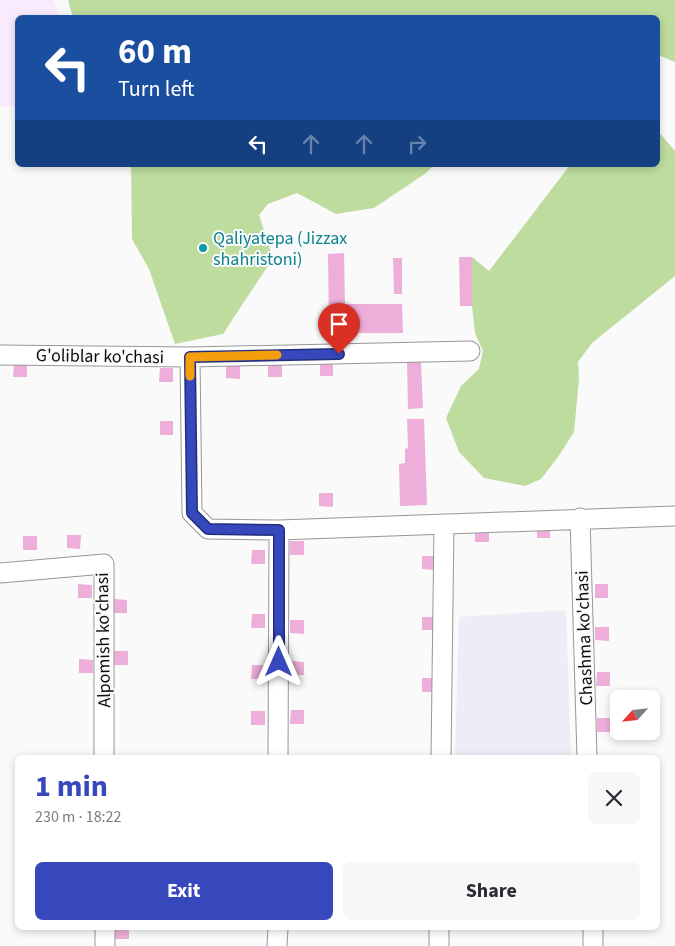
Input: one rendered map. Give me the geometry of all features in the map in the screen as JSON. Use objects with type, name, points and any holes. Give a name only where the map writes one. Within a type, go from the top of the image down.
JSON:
[{"type":"street","name":"G'oliblar ko'chasi","points":[[0,355],[190,357],[470,351]]},
{"type":"street","points":[[190,357],[192,513],[208,529],[279,530],[675,516]]},
{"type":"street","name":"Chashma ko'chasi","points":[[580,518],[587,755]]},
{"type":"street","points":[[442,755],[444,524]]},
{"type":"street","points":[[278,755],[279,530]]},
{"type":"street","name":"Alpomish ko'chasi","points":[[0,574],[104,564],[104,755]]},
{"type":"street","points":[[105,930],[105,946]]},
{"type":"street","points":[[277,946],[278,930]]},
{"type":"street","points":[[439,930],[439,946]]},
{"type":"street","points":[[593,930],[593,946]]},
{"type":"shaded area","points":[[0,0],[54,0],[58,15],[15,15],[15,106],[0,106]]},
{"type":"shaded area","points":[[566,610],[571,755],[455,755],[459,617]]},
{"type":"green space","points":[[68,0],[675,0],[675,62],[660,56],[660,15],[72,15]]},
{"type":"green space","points":[[660,133],[675,151],[675,276],[592,343],[578,362],[579,379],[574,432],[541,479],[525,486],[484,478],[459,452],[446,418],[461,386],[479,369],[483,351],[475,333],[472,306],[472,257],[489,271],[568,167],[660,167]]},
{"type":"green space","name":"Qaliyatepa (Jizzax shahristoni)","points":[[131,167],[432,167],[374,208],[336,214],[297,193],[268,204],[259,215],[273,258],[223,334],[175,344],[149,269],[132,239]]},
{"type":"building","points":[[344,253],[345,304],[402,304],[403,333],[329,333],[328,254]]},
{"type":"building","points":[[459,257],[472,257],[472,306],[460,306]]},
{"type":"building","points":[[393,258],[402,258],[402,294],[394,294]]},
{"type":"building","points":[[407,362],[421,362],[423,408],[408,409]]},
{"type":"building","points":[[14,363],[27,363],[27,377],[13,377]]},
{"type":"building","points":[[268,363],[282,363],[282,377],[268,377]]},
{"type":"building","points":[[320,363],[333,363],[333,376],[320,376]]},
{"type":"building","points":[[226,365],[240,365],[240,379],[226,378]]},
{"type":"building","points":[[160,368],[173,368],[173,382],[159,382]]},
{"type":"building","points":[[407,419],[424,419],[427,505],[400,506],[399,464],[405,463],[405,449],[408,448]]},
{"type":"building","points":[[160,421],[173,421],[173,435],[160,435]]},
{"type":"building","points":[[319,493],[333,493],[333,507],[319,506]]},
{"type":"building","points":[[537,524],[550,524],[550,538],[537,538]]},
{"type":"building","points":[[475,528],[489,528],[489,542],[475,542]]},
{"type":"building","points":[[67,535],[81,535],[80,549],[67,548]]},
{"type":"building","points":[[23,536],[37,536],[37,550],[23,550]]},
{"type":"building","points":[[290,541],[304,541],[304,555],[290,555]]},
{"type":"building","points":[[252,550],[265,550],[265,564],[251,564]]},
{"type":"building","points":[[422,556],[436,556],[436,570],[422,569]]},
{"type":"building","points":[[78,584],[92,585],[92,598],[78,598]]},
{"type":"building","points":[[595,584],[608,584],[608,598],[595,598]]},
{"type":"building","points":[[114,599],[127,600],[127,613],[114,613]]},
{"type":"building","points":[[252,614],[265,614],[265,628],[251,628]]},
{"type":"building","points":[[422,617],[436,617],[436,630],[422,630]]},
{"type":"building","points":[[290,620],[304,620],[304,634],[290,633]]},
{"type":"building","points":[[595,627],[609,627],[609,641],[595,640]]},
{"type":"building","points":[[114,651],[128,651],[128,665],[114,665]]},
{"type":"building","points":[[79,659],[93,660],[93,673],[79,673]]},
{"type":"building","points":[[291,661],[304,662],[304,675],[290,675]]},
{"type":"building","points":[[252,665],[265,665],[265,679],[251,679]]},
{"type":"building","points":[[597,672],[610,672],[610,686],[596,686]]},
{"type":"building","points":[[422,678],[436,678],[436,692],[422,692]]},
{"type":"building","points":[[291,710],[304,710],[304,724],[290,724]]},
{"type":"building","points":[[251,711],[265,711],[265,725],[251,725]]},
{"type":"building","points":[[597,718],[610,718],[610,732],[597,732]]},
{"type":"building","points":[[115,930],[129,930],[129,939],[115,939]]},
{"type":"slow traffic","points":[[190,376],[190,357],[277,355]]},
{"type":"place","name":"Qaliyatepa (Jizzax shahristoni)","points":[[203,248]]},
{"type":"route","points":[[279,662],[279,530],[208,529],[192,513],[190,357],[339,354]]}]
